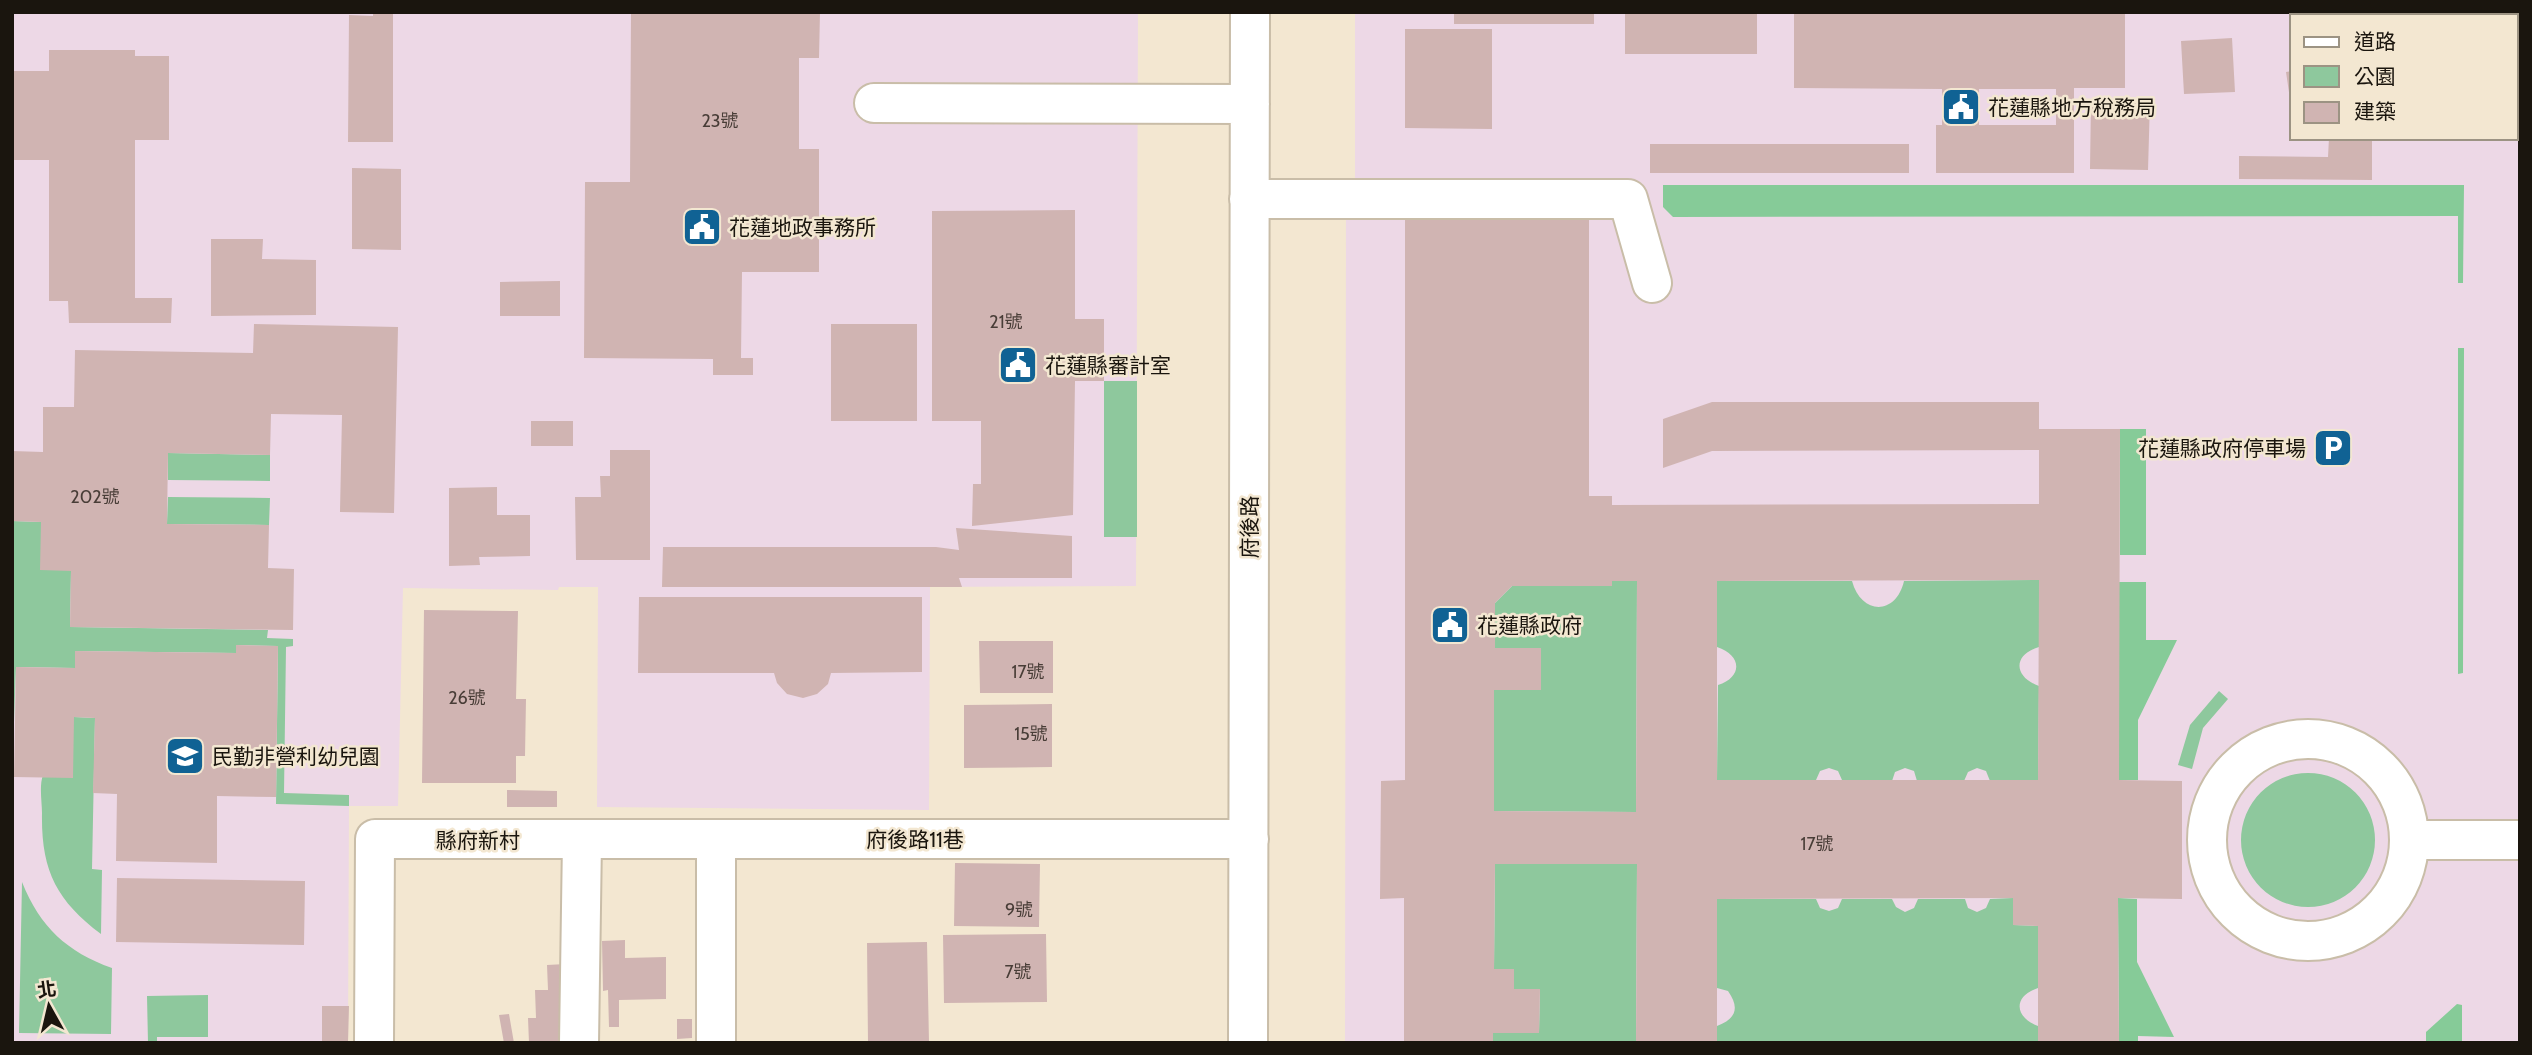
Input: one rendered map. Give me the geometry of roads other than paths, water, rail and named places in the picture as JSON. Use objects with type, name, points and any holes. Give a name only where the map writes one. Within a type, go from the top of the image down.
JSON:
[{"type":"street","name":"府後路","points":[[1248,1043],[1250,12]]},
{"type":"street","points":[[874,103],[1250,104]]},
{"type":"street","points":[[1249,200],[1628,199],[1653,283]]},
{"type":"street","points":[[2291,740],[2327,740],[2359,752],[2386,774],[2404,805],[2411,840],[2404,874],[2387,904],[2359,928],[2326,940],[2291,939],[2257,927],[2230,905],[2212,874],[2207,840],[2213,805],[2231,775],[2258,751],[2291,740]]},
{"type":"street","name":"縣府新村","points":[[374,1043],[375,839],[582,840]]},
{"type":"street","points":[[716,839],[716,1043]]},
{"type":"street","name":"府後路11巷","points":[[582,840],[1249,839]]},
{"type":"street","points":[[579,1043],[582,840]]},
{"type":"street","points":[[2411,840],[2520,840]]},
{"type":"place","name":"花蓮縣地方稅務局","points":[[1961,107]]},
{"type":"place","name":"花蓮地政事務所","points":[[702,227]]},
{"type":"place","name":"花蓮縣審計室","points":[[1018,365]]},
{"type":"place","name":"花蓮縣政府停車場","points":[[2333,448]]},
{"type":"place","name":"花蓮縣政府","points":[[1450,625]]},
{"type":"place","name":"民勤非營利幼兒園","points":[[185,756]]}]
